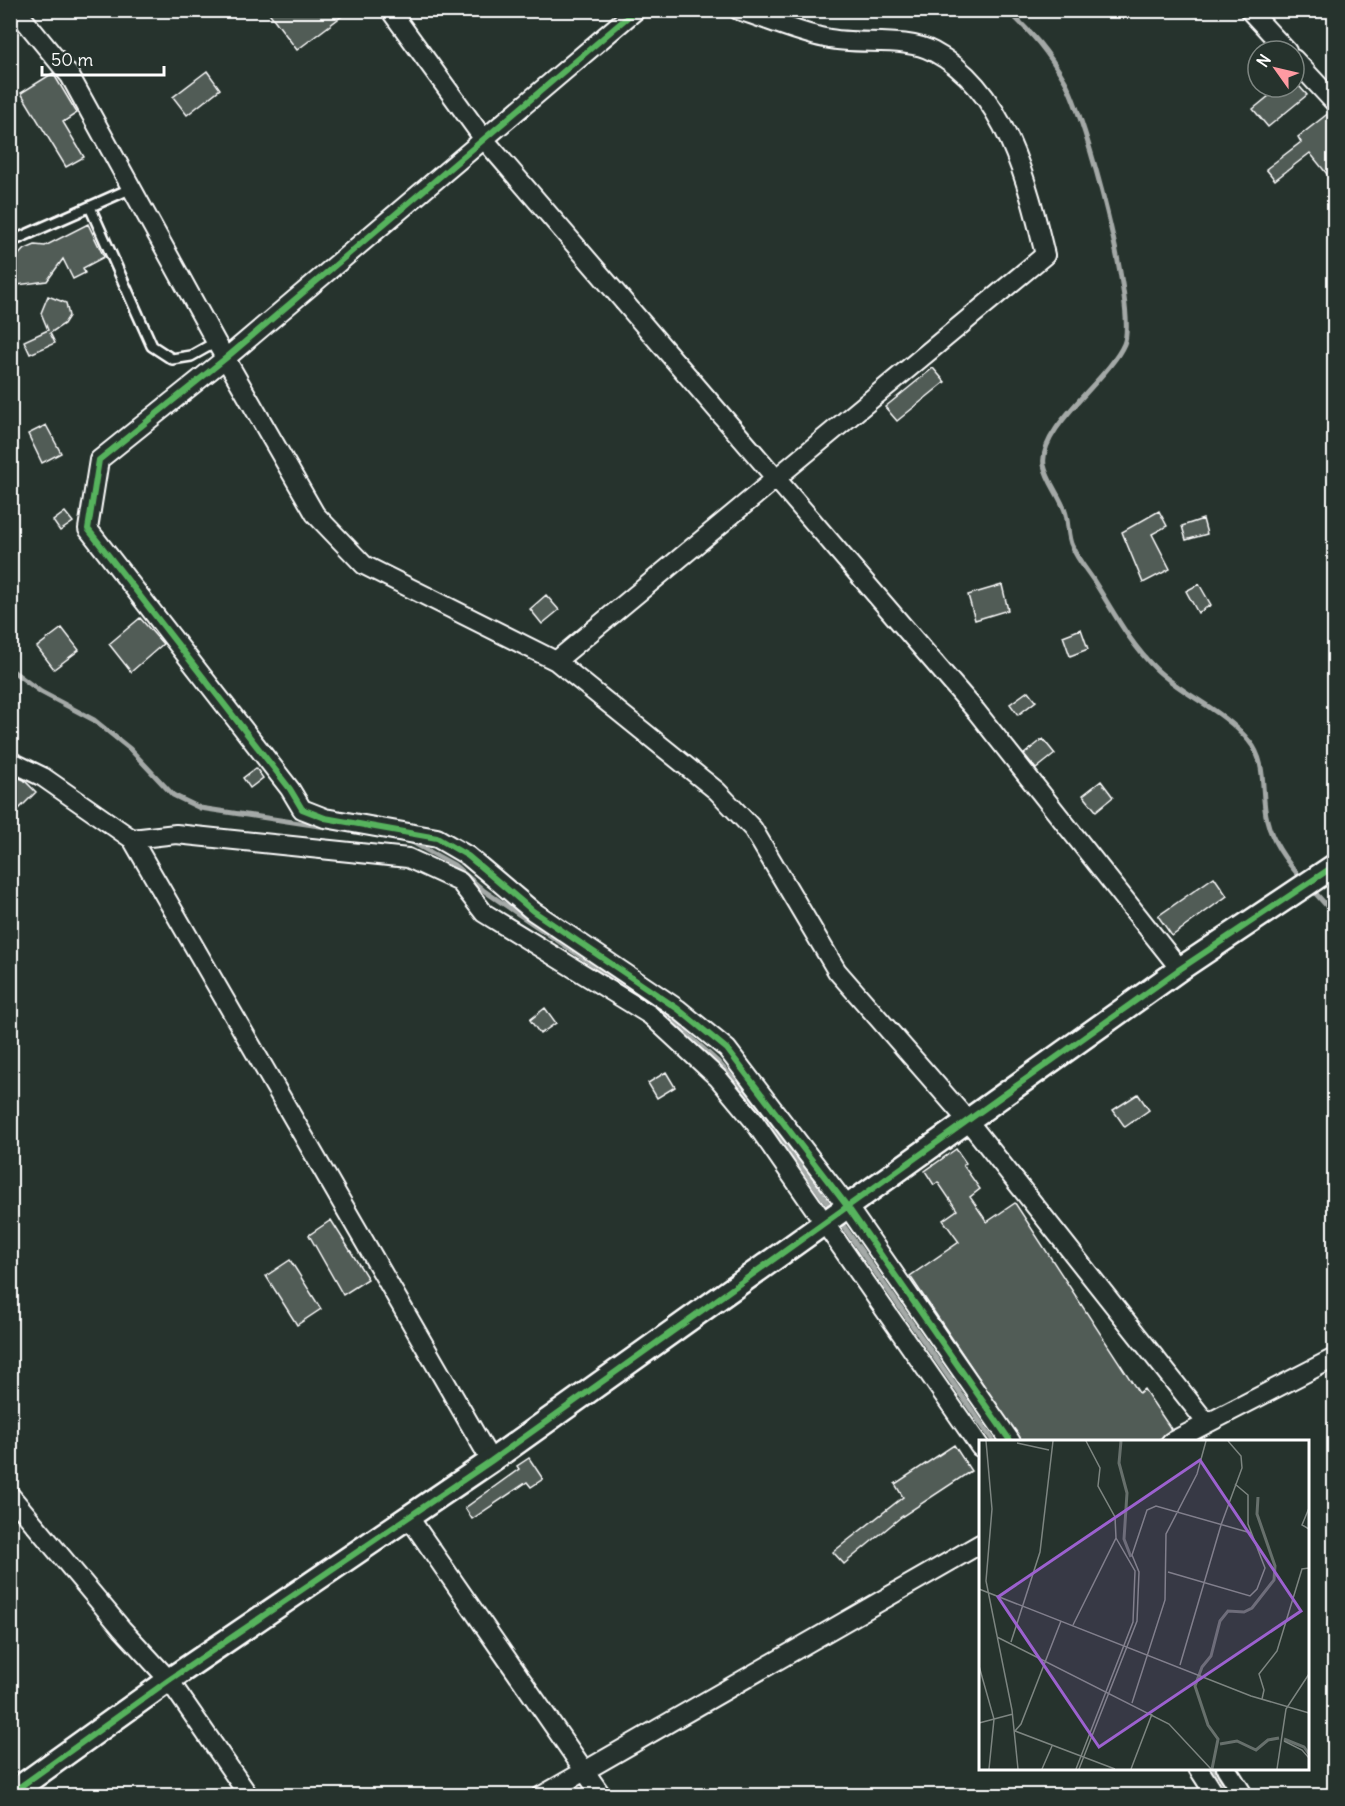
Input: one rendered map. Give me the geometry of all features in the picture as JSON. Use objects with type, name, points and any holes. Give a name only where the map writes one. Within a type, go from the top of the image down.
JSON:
[{"type":"street","points":[[16,10],[70,76],[216,342],[315,514],[364,565],[556,661],[717,791],[753,829],[837,971],[968,1121],[1206,1422]]},
{"type":"street","points":[[390,10],[483,138],[976,711],[1180,969]]},
{"type":"street","points":[[636,10],[226,358],[99,460],[88,529],[290,789],[302,809],[325,818],[437,838],[468,856],[533,911],[678,1009],[727,1049],[847,1206],[1010,1440]]},
{"type":"street","points":[[556,661],[1045,255],[1028,187],[1014,148],[986,101],[964,72],[933,50],[898,44],[856,43],[824,38],[738,10]]},
{"type":"street","points":[[1249,10],[1276,39]]},
{"type":"street","points":[[1306,70],[1332,95]]},
{"type":"street","points":[[10,761],[43,777],[132,839],[491,1461]]},
{"type":"street","points":[[132,839],[176,834],[408,858],[460,882],[484,913],[650,1015],[718,1078],[753,1120],[825,1220],[979,1444]]},
{"type":"street","points":[[10,1794],[170,1680],[491,1461],[825,1220],[1180,969],[1335,866]]},
{"type":"street","points":[[1174,1440],[1335,1358]]},
{"type":"street","points":[[10,1495],[122,1629],[170,1680],[249,1796]]},
{"type":"street","points":[[408,1516],[602,1796]]},
{"type":"street","points":[[541,1796],[979,1545]]},
{"type":"street","points":[[1199,1770],[1216,1796]]},
{"type":"street","points":[[1227,1770],[1244,1796]]},
{"type":"lane","points":[[10,242],[132,188]]},
{"type":"lane","points":[[90,207],[152,346],[172,359],[190,356],[216,342]]},
{"type":"building","points":[[267,10],[350,10],[297,50]]},
{"type":"building","points":[[207,71],[220,89],[187,115],[173,97]]},
{"type":"building","points":[[53,73],[77,113],[63,122],[84,157],[66,167],[21,93]]},
{"type":"building","points":[[1265,99],[1302,99],[1268,127],[1253,109]]},
{"type":"building","points":[[1330,112],[1335,113],[1335,184],[1310,153],[1275,180],[1266,169],[1301,142],[1298,137]]},
{"type":"building","points":[[88,224],[104,257],[83,268],[85,273],[73,279],[63,259],[47,281],[10,286],[10,265],[23,250],[35,245],[45,246]]},
{"type":"building","points":[[48,296],[66,303],[69,316],[64,324],[50,333],[55,343],[30,354],[24,341],[48,330],[41,313]]},
{"type":"building","points":[[933,368],[945,382],[897,421],[885,407]]},
{"type":"building","points":[[46,425],[61,453],[42,463],[28,434]]},
{"type":"building","points":[[1159,511],[1167,526],[1152,534],[1170,569],[1143,583],[1122,532]]},
{"type":"building","points":[[65,512],[73,522],[60,531],[53,521]]},
{"type":"building","points":[[1203,519],[1207,534],[1186,540],[1182,526]]},
{"type":"building","points":[[1199,584],[1211,605],[1198,613],[1186,591]]},
{"type":"building","points":[[1002,585],[1008,610],[975,620],[968,595]]},
{"type":"building","points":[[546,595],[559,610],[542,624],[530,609]]},
{"type":"building","points":[[140,618],[163,644],[131,672],[109,644]]},
{"type":"building","points":[[62,628],[79,650],[54,669],[37,647]]},
{"type":"building","points":[[1081,629],[1088,649],[1070,656],[1063,636]]},
{"type":"building","points":[[1028,691],[1036,701],[1018,715],[1010,704]]},
{"type":"building","points":[[1043,739],[1055,754],[1036,769],[1024,754]]},
{"type":"building","points":[[256,768],[263,778],[250,788],[243,778]]},
{"type":"building","points":[[10,774],[24,780],[36,792],[10,818]]},
{"type":"building","points":[[1101,781],[1113,797],[1096,811],[1083,795]]},
{"type":"building","points":[[1214,877],[1227,896],[1172,936],[1158,916]]},
{"type":"building","points":[[545,1008],[556,1023],[540,1034],[530,1020]]},
{"type":"building","points":[[666,1072],[675,1087],[657,1098],[648,1083]]},
{"type":"building","points":[[1138,1094],[1149,1110],[1125,1127],[1113,1110]]},
{"type":"building","points":[[956,1149],[966,1163],[963,1165],[980,1189],[970,1197],[987,1222],[1015,1203],[1139,1393],[1144,1389],[1171,1429],[1158,1440],[1021,1440],[910,1276],[959,1242],[943,1220],[957,1210],[938,1182],[934,1185],[925,1171]]},
{"type":"building","points":[[331,1220],[368,1279],[343,1295],[309,1235]]},
{"type":"building","points":[[290,1260],[321,1309],[297,1325],[266,1276]]},
{"type":"building","points":[[954,1445],[971,1471],[901,1517],[844,1564],[833,1552],[903,1497],[895,1484]]},
{"type":"building","points":[[529,1458],[543,1479],[531,1487],[527,1482],[472,1519],[465,1508],[519,1469],[517,1466]]},
{"type":"waterway","points":[[1007,10],[1046,51],[1065,81],[1074,101],[1107,213],[1124,293],[1126,324],[1124,344],[1116,358],[1052,435],[1045,451],[1046,471],[1065,511],[1069,538],[1074,551],[1138,649],[1167,679],[1228,720],[1255,750],[1261,769],[1269,828],[1281,852],[1304,881]]},
{"type":"waterway","points":[[10,669],[41,692],[94,720],[130,749],[173,795],[200,808],[326,827]]},
{"type":"waterway","points":[[412,842],[454,865],[483,890],[662,1011],[717,1061],[765,1115],[833,1211]]},
{"type":"waterway","points":[[1310,887],[1334,914]]},
{"type":"waterway","points":[[838,1218],[993,1440]]},
{"type":"waterway","points":[[1215,1770],[1232,1796]]},
{"type":"cycle path","points":[[636,10],[226,358],[99,460],[88,529],[290,789],[302,809],[325,818],[437,838],[468,856],[533,911],[678,1009],[727,1049],[847,1206],[1010,1440]]},
{"type":"cycle path","points":[[10,1794],[169,1680],[491,1461],[1180,969],[1334,866]]}]
